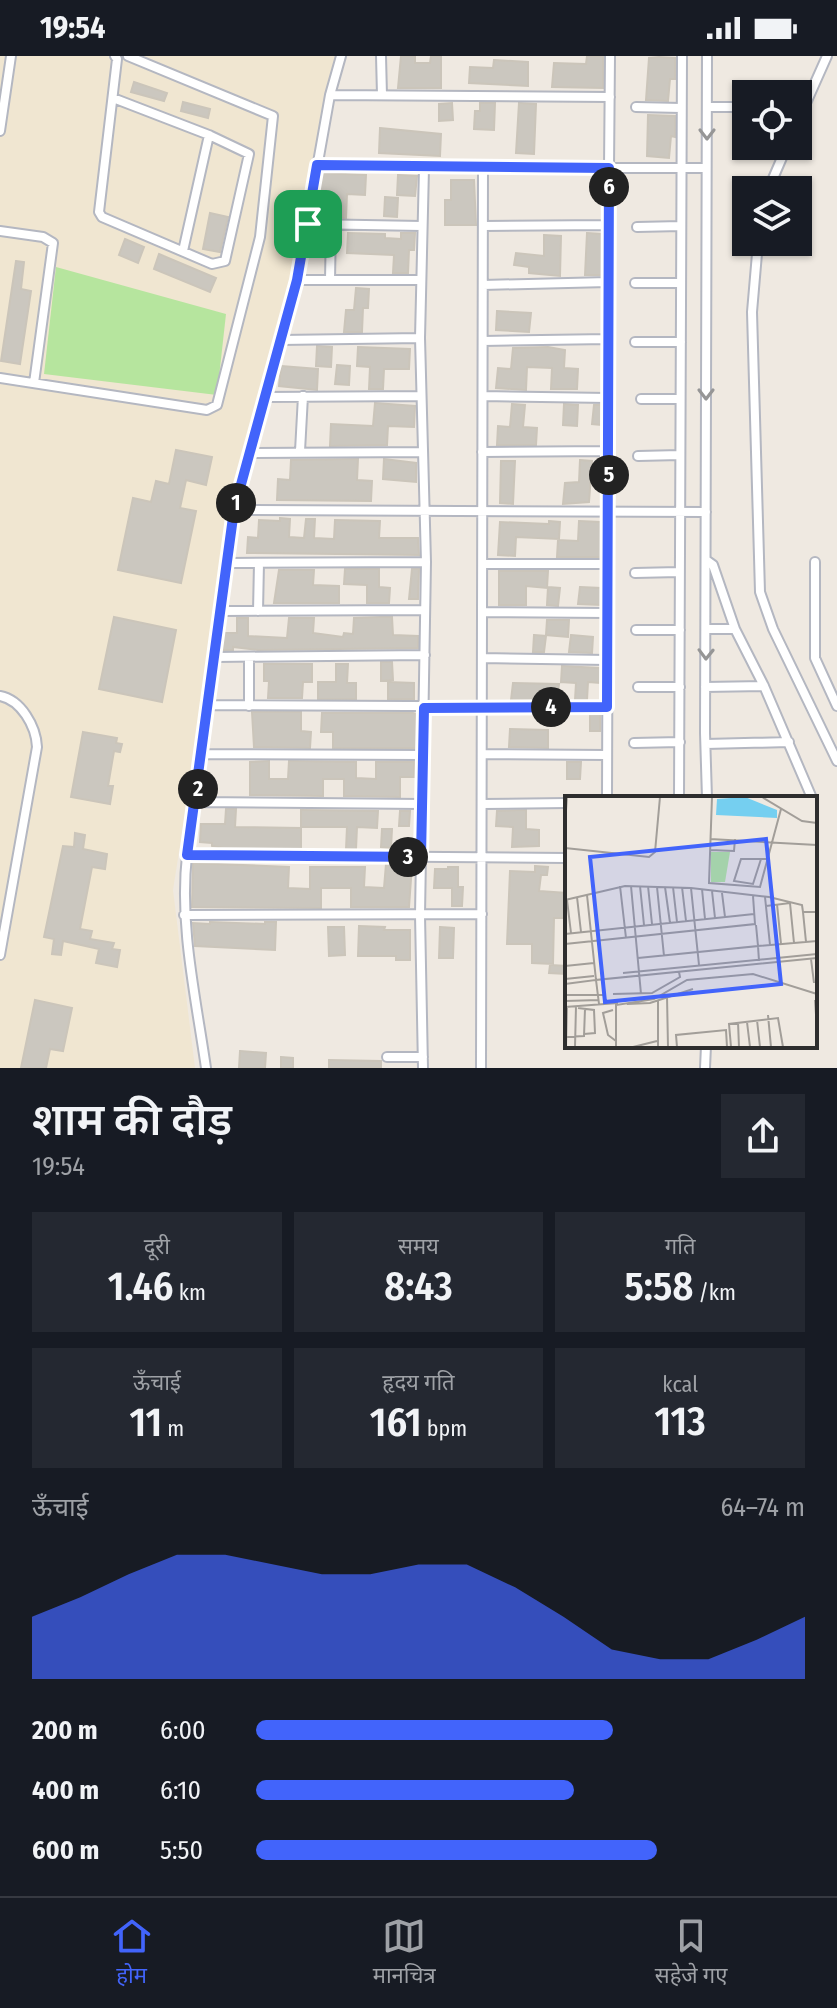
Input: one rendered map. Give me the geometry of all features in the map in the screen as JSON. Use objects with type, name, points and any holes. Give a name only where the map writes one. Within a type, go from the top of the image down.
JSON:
[{"type":"street","points":[[0,131],[11,56]]},
{"type":"street","points":[[113,98],[249,154],[225,261],[212,264],[102,217],[99,212],[115,56]]},
{"type":"street","points":[[0,378],[207,410],[217,405],[260,237],[273,116],[128,56]]},
{"type":"street","points":[[206,1068],[183,889],[207,705],[234,510],[297,280],[330,95],[341,56]]},
{"type":"street","points":[[381,56],[382,95]]},
{"type":"street","points":[[607,796],[610,56]]},
{"type":"street","points":[[679,796],[682,56]]},
{"type":"street","points":[[707,56],[707,796]]},
{"type":"street","points":[[812,90],[827,56]]},
{"type":"street","points":[[330,95],[610,97]]},
{"type":"street","points":[[636,107],[681,108]]},
{"type":"street","points":[[707,107],[732,107]]},
{"type":"street","points":[[183,251],[209,135]]},
{"type":"street","points":[[317,165],[706,168]]},
{"type":"street","points":[[481,1068],[483,167]]},
{"type":"street","points":[[423,1068],[420,915],[426,562],[420,338],[424,168]]},
{"type":"street","points":[[308,224],[422,226]]},
{"type":"street","points":[[330,280],[331,224]]},
{"type":"street","points":[[483,226],[608,225]]},
{"type":"street","points":[[637,227],[681,226]]},
{"type":"street","points":[[0,231],[43,237],[53,243],[34,383]]},
{"type":"street","points":[[757,256],[752,312],[760,592],[773,629],[837,761]]},
{"type":"street","points":[[297,280],[421,280]]},
{"type":"street","points":[[483,285],[608,282]]},
{"type":"street","points":[[635,283],[681,283]]},
{"type":"street","points":[[281,340],[420,338]]},
{"type":"street","points":[[483,341],[608,339]]},
{"type":"street","points":[[635,342],[681,342]]},
{"type":"street","points":[[300,451],[303,396]]},
{"type":"street","points":[[265,397],[421,396]]},
{"type":"street","points":[[483,396],[608,398]]},
{"type":"street","points":[[641,399],[680,399]]},
{"type":"street","points":[[482,452],[608,451]]},
{"type":"street","points":[[251,453],[422,452]]},
{"type":"street","points":[[638,456],[680,455]]},
{"type":"street","points":[[234,510],[706,512]]},
{"type":"street","points":[[706,560],[713,565],[735,629],[764,686],[811,796]]},
{"type":"street","points":[[227,563],[426,562]]},
{"type":"street","points":[[815,562],[815,658],[837,706]]},
{"type":"street","points":[[258,611],[259,563]]},
{"type":"street","points":[[483,564],[609,564]]},
{"type":"street","points":[[635,573],[679,572]]},
{"type":"street","points":[[222,611],[425,610]]},
{"type":"street","points":[[482,612],[608,613]]},
{"type":"street","points":[[706,629],[735,629]]},
{"type":"street","points":[[636,630],[680,630]]},
{"type":"street","points":[[216,657],[425,655]]},
{"type":"street","points":[[249,657],[249,706]]},
{"type":"street","points":[[482,658],[608,660]]},
{"type":"street","points":[[705,687],[764,686]]},
{"type":"street","points":[[638,687],[680,687]]},
{"type":"street","points":[[0,696],[8,697],[30,721],[37,734],[0,955]]},
{"type":"street","points":[[207,705],[607,707]]},
{"type":"street","points":[[634,743],[680,742]]},
{"type":"street","points":[[706,744],[789,742]]},
{"type":"street","points":[[202,754],[423,755]]},
{"type":"street","points":[[482,754],[607,755]]},
{"type":"street","points":[[196,802],[422,804]]},
{"type":"street","points":[[482,804],[565,803]]},
{"type":"street","points":[[187,855],[565,858]]},
{"type":"street","points":[[184,915],[482,914]]},
{"type":"street","points":[[705,1068],[706,1048]]},
{"type":"street","points":[[387,1057],[423,1057]]},
{"type":"shaded area","points":[[0,56],[337,56],[331,72],[305,255],[231,522],[173,890],[195,1068],[0,1068]]},
{"type":"green space","points":[[56,267],[226,314],[217,395],[44,374]]},
{"type":"building","points":[[401,56],[415,56],[415,63],[430,63],[431,56],[441,56],[441,88],[398,88]]},
{"type":"building","points":[[587,56],[603,56],[603,88],[552,87],[554,63],[586,64]]},
{"type":"building","points":[[649,58],[675,58],[675,79],[670,79],[668,101],[646,100]]},
{"type":"building","points":[[494,60],[528,62],[528,86],[469,83],[470,67],[493,68]]},
{"type":"building","points":[[134,82],[167,93],[164,101],[131,92]]},
{"type":"building","points":[[183,102],[210,109],[208,118],[181,111]]},
{"type":"building","points":[[452,103],[453,120],[439,121],[439,104]]},
{"type":"building","points":[[480,103],[495,103],[494,130],[474,129],[475,111],[480,111]]},
{"type":"building","points":[[519,103],[536,104],[534,154],[516,153]]},
{"type":"building","points":[[648,115],[675,116],[675,137],[671,136],[669,158],[647,156]]},
{"type":"building","points":[[380,128],[441,134],[440,156],[379,153]]},
{"type":"building","points":[[323,173],[366,175],[365,195],[347,194],[346,218],[329,217],[331,194],[319,194]]},
{"type":"building","points":[[398,175],[417,176],[415,196],[397,195]]},
{"type":"building","points":[[451,180],[474,180],[476,225],[445,225],[445,200],[451,200]]},
{"type":"building","points":[[385,197],[398,198],[397,217],[384,216]]},
{"type":"building","points":[[210,213],[228,217],[220,252],[203,249]]},
{"type":"building","points":[[348,233],[385,234],[385,238],[401,239],[401,233],[415,233],[414,250],[409,250],[408,273],[393,273],[394,255],[347,253]]},
{"type":"building","points":[[587,233],[602,234],[602,275],[585,275]]},
{"type":"building","points":[[544,235],[561,236],[560,276],[529,273],[529,267],[514,265],[516,253],[544,256]]},
{"type":"building","points":[[125,239],[144,247],[138,263],[119,255]]},
{"type":"building","points":[[159,254],[216,278],[210,292],[154,269]]},
{"type":"building","points":[[16,261],[24,262],[21,289],[31,291],[20,364],[1,361]]},
{"type":"building","points":[[356,288],[369,289],[368,308],[363,308],[362,332],[344,332],[346,310],[354,310]]},
{"type":"building","points":[[497,311],[531,313],[529,332],[496,330]]},
{"type":"building","points":[[317,346],[332,347],[331,367],[316,366]]},
{"type":"building","points":[[358,347],[410,349],[409,369],[384,369],[383,389],[369,389],[370,367],[357,366]]},
{"type":"building","points":[[513,348],[565,350],[564,368],[578,369],[577,389],[551,389],[552,368],[527,367],[526,390],[496,388],[498,368],[511,369]]},
{"type":"building","points":[[337,365],[350,366],[349,385],[335,384]]},
{"type":"building","points":[[281,366],[318,369],[317,390],[279,386]]},
{"type":"building","points":[[375,403],[415,406],[414,427],[388,426],[387,445],[330,446],[331,424],[373,426]]},
{"type":"building","points":[[512,404],[525,405],[523,427],[537,428],[536,445],[497,445],[498,426],[510,427]]},
{"type":"building","points":[[564,404],[578,405],[577,426],[563,425]]},
{"type":"building","points":[[594,405],[601,405],[601,425],[592,424]]},
{"type":"building","points":[[176,450],[212,457],[206,485],[186,480],[180,508],[196,511],[181,583],[118,570],[133,498],[151,502],[156,481],[169,484]]},
{"type":"building","points":[[358,459],[357,480],[372,481],[371,501],[277,500],[278,479],[290,480],[291,460]]},
{"type":"building","points":[[384,459],[416,463],[416,482],[383,479]]},
{"type":"building","points":[[580,460],[592,461],[589,502],[563,504],[565,483],[579,482]]},
{"type":"building","points":[[501,461],[515,461],[513,504],[500,503]]},
{"type":"building","points":[[280,518],[290,519],[289,537],[304,538],[306,519],[315,519],[314,538],[334,539],[335,520],[380,521],[379,538],[418,538],[419,555],[247,553],[248,537],[258,538],[259,520],[280,521]]},
{"type":"building","points":[[549,521],[560,522],[559,539],[516,537],[515,556],[498,555],[500,522],[549,524]]},
{"type":"building","points":[[579,521],[601,522],[601,557],[557,557],[558,540],[578,541]]},
{"type":"building","points":[[345,569],[379,569],[379,587],[390,588],[389,603],[367,603],[367,585],[344,584]]},
{"type":"building","points":[[412,569],[419,569],[418,599],[409,599]]},
{"type":"building","points":[[279,570],[314,570],[313,585],[339,586],[339,603],[274,603]]},
{"type":"building","points":[[499,571],[548,571],[547,588],[526,586],[526,605],[499,605]]},
{"type":"building","points":[[548,587],[560,588],[558,606],[547,605]]},
{"type":"building","points":[[580,587],[601,588],[601,605],[578,604]]},
{"type":"building","points":[[114,617],[176,630],[162,702],[99,689]]},
{"type":"building","points":[[392,617],[393,635],[418,636],[418,648],[258,650],[233,647],[233,650],[222,650],[224,633],[237,633],[237,618],[248,618],[248,636],[287,638],[289,618],[314,618],[313,633],[343,637],[344,633],[353,634],[354,618]]},
{"type":"building","points":[[547,620],[569,620],[568,637],[546,635]]},
{"type":"building","points":[[534,635],[546,636],[544,652],[533,652]]},
{"type":"building","points":[[571,635],[593,637],[592,653],[569,652]]},
{"type":"building","points":[[381,662],[392,662],[393,680],[381,681]]},
{"type":"building","points":[[264,664],[312,664],[312,682],[303,682],[302,698],[268,698],[269,681],[264,681]]},
{"type":"building","points":[[336,664],[348,664],[347,683],[356,683],[356,699],[318,699],[318,682],[336,682]]},
{"type":"building","points":[[562,666],[600,668],[600,683],[588,682],[587,700],[575,700],[576,683],[561,682]]},
{"type":"building","points":[[388,682],[414,683],[414,699],[388,699]]},
{"type":"building","points":[[513,683],[559,684],[557,700],[511,700]]},
{"type":"building","points":[[252,712],[301,712],[301,731],[311,732],[310,748],[254,747]]},
{"type":"building","points":[[322,713],[416,714],[416,748],[333,748],[333,732],[321,732]]},
{"type":"building","points":[[590,714],[600,714],[600,731],[590,731]]},
{"type":"building","points":[[510,729],[548,730],[548,748],[509,747]]},
{"type":"building","points":[[83,732],[117,738],[116,743],[122,744],[120,752],[114,751],[108,786],[113,786],[110,804],[71,797]]},
{"type":"building","points":[[269,761],[269,779],[288,779],[289,761],[356,762],[356,778],[376,779],[376,762],[414,762],[414,777],[400,777],[400,797],[344,796],[344,779],[323,779],[323,796],[250,795],[250,762]]},
{"type":"building","points":[[567,762],[581,762],[580,779],[567,779]]},
{"type":"building","points":[[226,809],[236,809],[235,827],[301,828],[301,849],[224,848],[200,842],[201,824],[225,824]]},
{"type":"building","points":[[301,810],[378,811],[377,828],[357,827],[356,849],[346,849],[347,827],[301,827]]},
{"type":"building","points":[[526,810],[526,829],[539,830],[539,846],[512,847],[513,827],[496,826],[497,811]]},
{"type":"building","points":[[400,811],[410,811],[409,826],[399,826]]},
{"type":"building","points":[[382,829],[392,829],[391,848],[381,847]]},
{"type":"building","points":[[75,833],[85,835],[83,849],[107,854],[105,869],[92,867],[80,929],[92,931],[90,939],[114,943],[112,949],[120,950],[117,967],[96,963],[99,949],[63,941],[61,955],[52,954],[54,939],[44,937],[63,846],[74,847]]},
{"type":"building","points":[[193,863],[289,867],[288,888],[310,889],[310,867],[365,867],[364,887],[384,888],[386,864],[412,865],[409,907],[351,907],[351,888],[321,888],[321,908],[192,907]]},
{"type":"building","points":[[535,866],[548,867],[547,875],[541,875],[539,891],[565,893],[565,918],[554,918],[553,964],[532,963],[532,944],[507,944],[510,871],[535,872]]},
{"type":"building","points":[[458,867],[458,887],[463,887],[462,906],[452,906],[452,888],[434,888],[435,869]]},
{"type":"building","points":[[276,922],[275,950],[195,946],[193,923]]},
{"type":"building","points":[[359,926],[410,930],[410,960],[396,960],[396,956],[358,956]]},
{"type":"building","points":[[328,927],[344,927],[345,955],[329,956]]},
{"type":"building","points":[[440,927],[454,928],[453,958],[439,958]]},
{"type":"building","points":[[550,965],[565,966],[565,974],[549,973]]},
{"type":"building","points":[[35,1000],[72,1008],[63,1051],[50,1049],[46,1068],[21,1068]]},
{"type":"building","points":[[240,1051],[266,1053],[265,1068],[239,1068]]},
{"type":"building","points":[[281,1057],[293,1058],[293,1068],[281,1068]]},
{"type":"building","points":[[329,1060],[381,1061],[381,1068],[329,1068]]},
{"type":"route","points":[[317,165],[609,168],[607,707],[424,708],[421,857],[187,855],[234,510],[297,280],[308,224],[317,165]]}]
